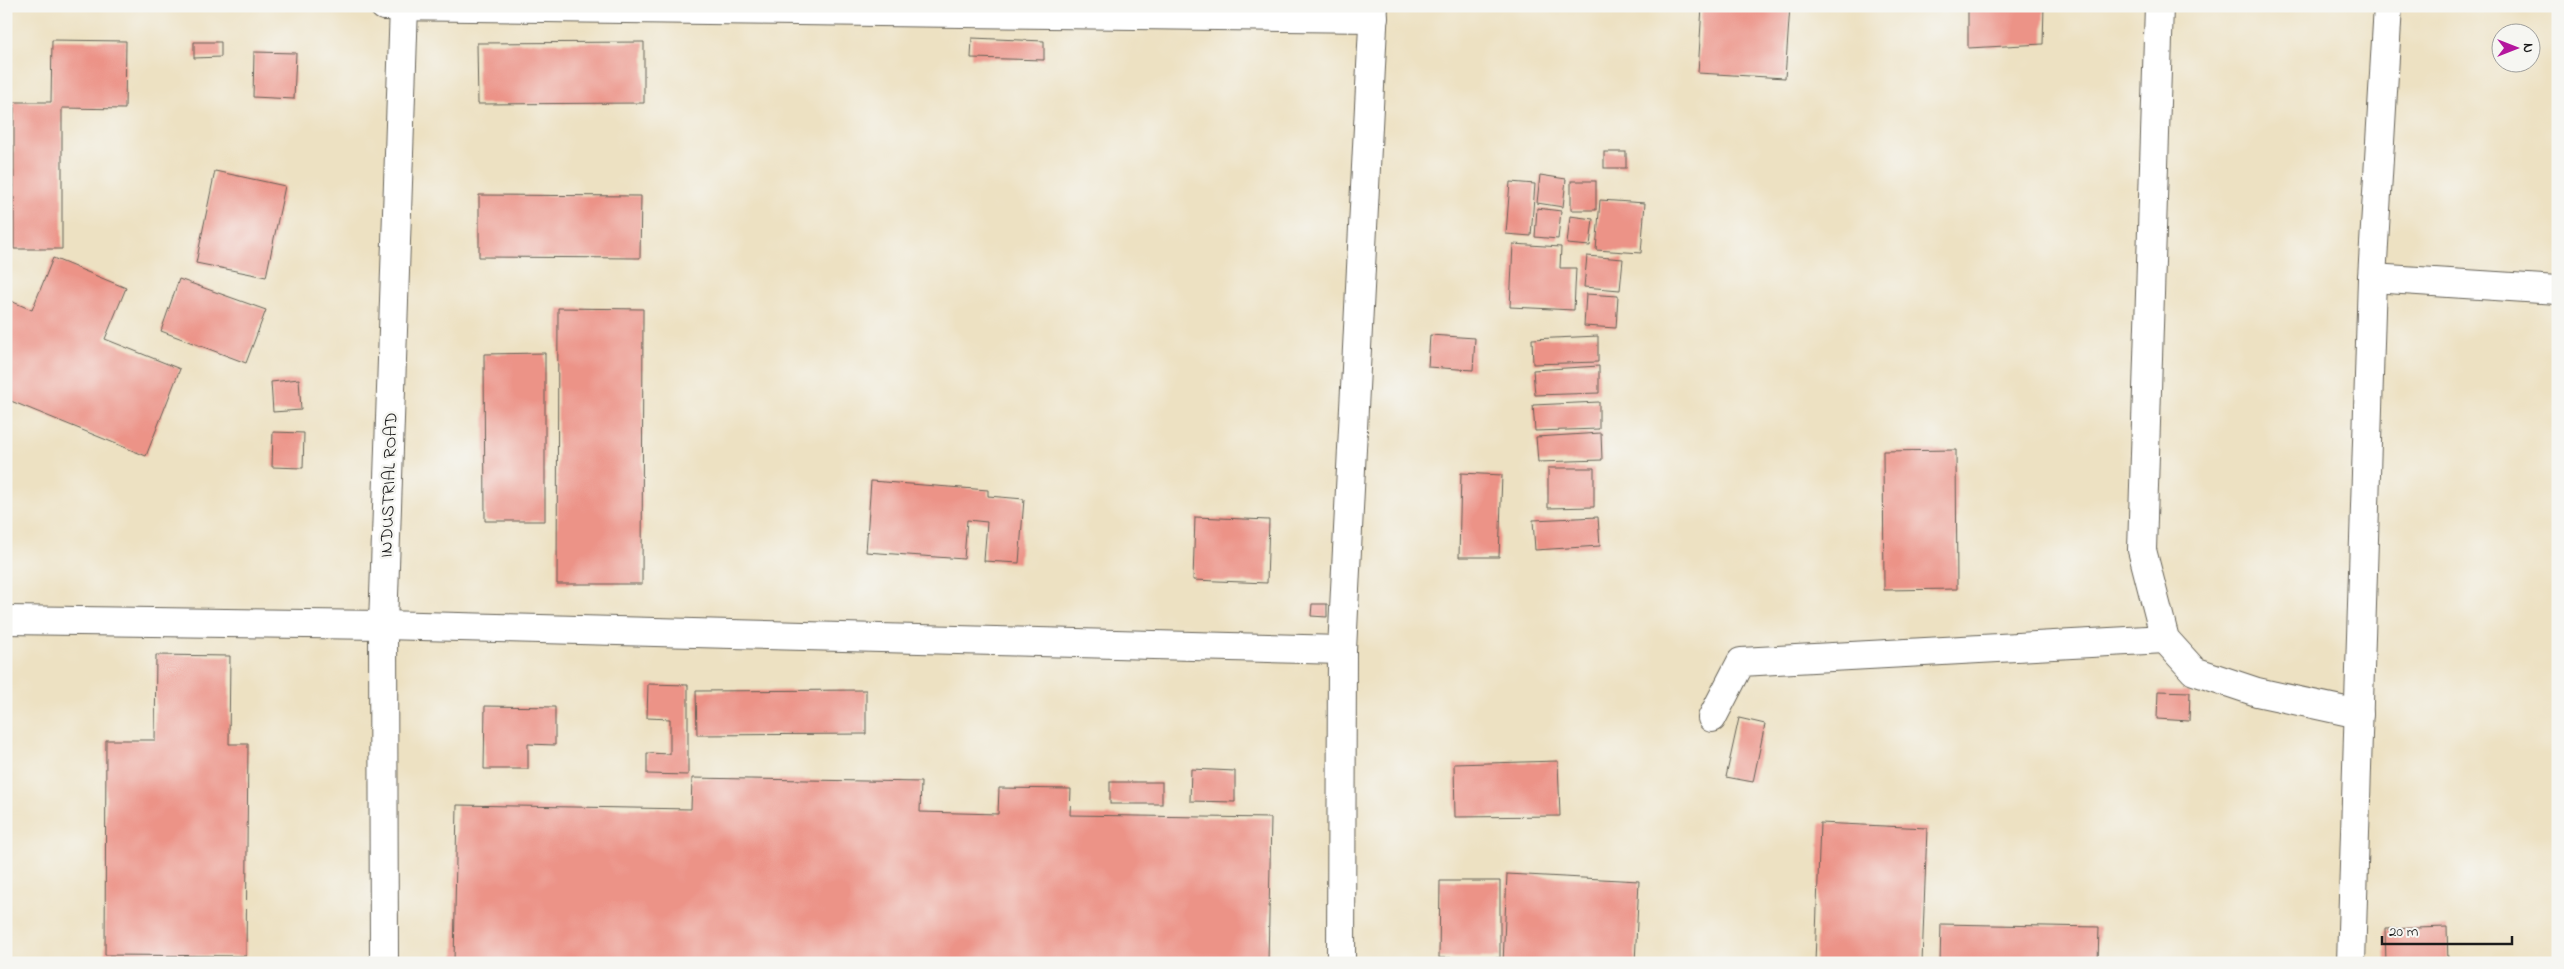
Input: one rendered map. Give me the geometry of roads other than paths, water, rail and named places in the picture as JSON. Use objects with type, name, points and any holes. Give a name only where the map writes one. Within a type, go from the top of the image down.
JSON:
[{"type":"lane","points":[[384,6],[1374,12],[1342,650],[1341,963]]},
{"type":"lane","name":"INDUSTRIAL ROAD","points":[[384,963],[383,625],[404,6]]},
{"type":"lane","points":[[2159,6],[2142,550],[2165,639],[2194,671],[2257,692],[2359,714]]},
{"type":"lane","points":[[2351,963],[2372,278],[2388,6]]},
{"type":"lane","points":[[2372,278],[2558,290]]},
{"type":"lane","points":[[6,620],[383,625],[1342,650]]},
{"type":"lane","points":[[1712,718],[1741,662],[2165,639]]}]
